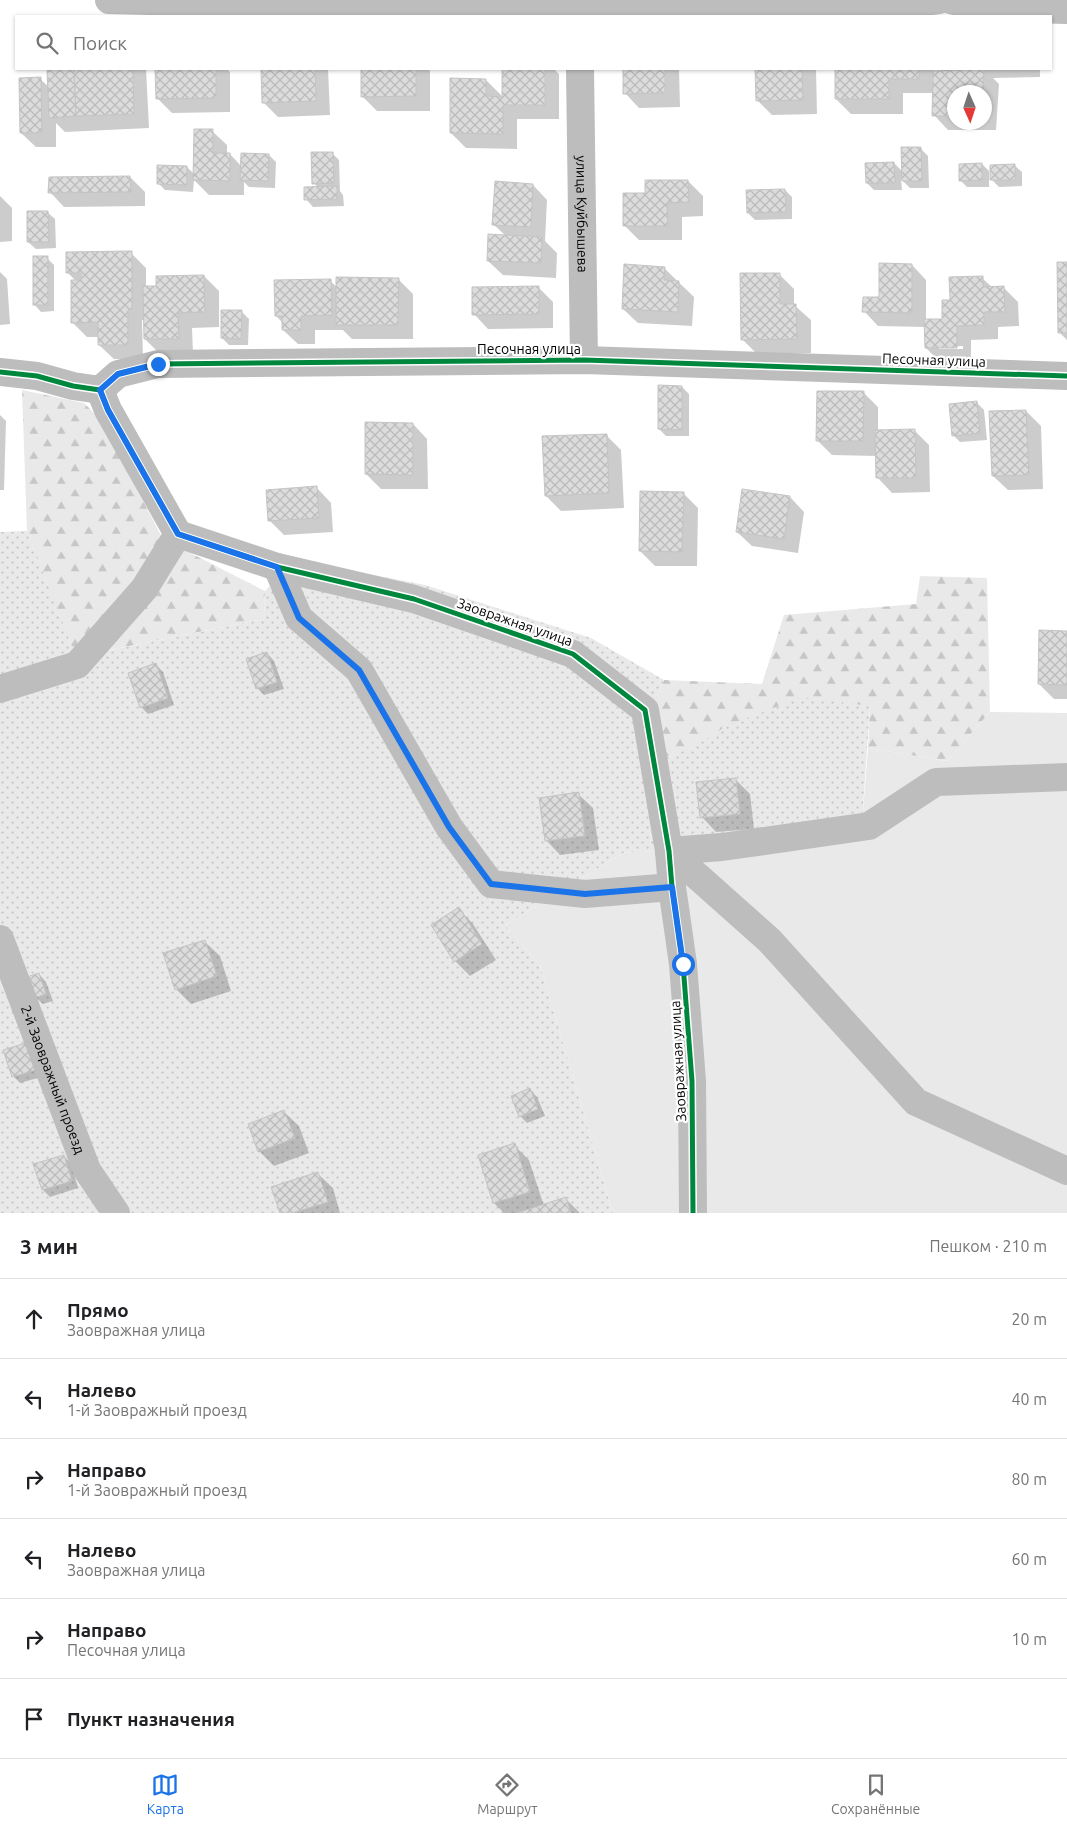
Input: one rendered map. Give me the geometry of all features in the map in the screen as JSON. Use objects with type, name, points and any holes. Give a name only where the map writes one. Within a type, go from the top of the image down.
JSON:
[{"type":"street","points":[[109,0],[579,9],[883,7],[939,0]]},
{"type":"street","points":[[950,0],[983,8],[1067,10]]},
{"type":"street","name":"улица Куйбышева","points":[[580,70],[584,360]]},
{"type":"street","name":"Песочная улица","points":[[100,390],[118,374],[158,364],[584,360],[1067,376]]},
{"type":"street","points":[[0,372],[37,376],[73,386],[100,390],[108,410],[178,534],[144,590],[77,665],[0,689]]},
{"type":"street","name":"Заовражная улица","points":[[178,534],[277,567],[414,599],[573,654],[645,710],[669,851],[683,964],[692,1081],[693,1213]]},
{"type":"street","points":[[277,567],[299,618],[359,670],[449,827],[491,884],[585,894],[672,887]]},
{"type":"street","points":[[669,851],[722,847],[869,826],[936,782],[1067,777]]},
{"type":"street","points":[[669,851],[769,940],[916,1102],[1067,1171]]},
{"type":"street","name":"2-й Заовражный проезд","points":[[0,939],[87,1170],[116,1213]]},
{"type":"green space","points":[[22,390],[84,403],[100,419],[163,539],[265,591],[264,619],[75,657],[27,531]]},
{"type":"green space","points":[[27,531],[76,657],[264,619],[265,591],[297,560],[425,585],[591,638],[664,680],[653,707],[667,757],[694,747],[728,725],[802,697],[870,706],[861,837],[623,853],[505,925],[540,965],[613,1213],[0,1213],[0,532]]},
{"type":"green space","points":[[920,576],[987,578],[990,712],[947,761],[868,748],[870,706],[728,725],[694,748],[666,757],[653,707],[664,680],[762,684],[784,615],[916,604]]},
{"type":"green space","points":[[990,712],[1067,713],[1067,1213],[613,1213],[540,965],[505,925],[623,853],[861,837],[868,748],[947,761]]},
{"type":"building","points":[[47,70],[74,70],[76,116],[49,118]]},
{"type":"building","points":[[74,70],[133,70],[134,114],[76,116]]},
{"type":"building","points":[[155,70],[216,70],[216,98],[156,99]]},
{"type":"building","points":[[261,70],[315,70],[316,101],[262,103]]},
{"type":"building","points":[[361,70],[416,70],[416,96],[361,97]]},
{"type":"building","points":[[502,70],[545,70],[545,105],[503,105],[503,134],[450,133],[450,78],[486,79],[486,96],[502,97]]},
{"type":"building","points":[[623,70],[665,70],[665,93],[623,94]]},
{"type":"building","points":[[755,70],[802,70],[803,100],[756,101]]},
{"type":"building","points":[[835,70],[919,70],[919,79],[889,79],[889,99],[835,99]]},
{"type":"building","points":[[984,70],[983,85],[947,85],[947,116],[932,116],[933,71]]},
{"type":"building","points":[[41,77],[42,133],[20,133],[19,78]]},
{"type":"building","points":[[194,129],[213,129],[213,153],[230,153],[230,181],[193,180]]},
{"type":"building","points":[[901,147],[921,147],[922,181],[902,181]]},
{"type":"building","points":[[311,152],[333,152],[334,183],[312,184]]},
{"type":"building","points":[[241,153],[269,154],[268,181],[240,180]]},
{"type":"building","points":[[894,162],[895,183],[866,183],[865,163]]},
{"type":"building","points":[[982,163],[982,180],[959,181],[959,164]]},
{"type":"building","points":[[1015,164],[1015,180],[990,180],[990,165]]},
{"type":"building","points":[[157,165],[187,166],[187,185],[157,184]]},
{"type":"building","points":[[130,176],[131,192],[48,193],[49,177]]},
{"type":"building","points":[[645,180],[688,180],[689,202],[667,203],[668,226],[623,226],[623,193],[645,193]]},
{"type":"building","points":[[495,181],[533,184],[531,227],[492,225]]},
{"type":"building","points":[[337,186],[337,199],[304,200],[304,187]]},
{"type":"building","points":[[785,189],[786,212],[747,213],[746,190]]},
{"type":"building","points":[[27,211],[48,211],[49,242],[27,242]]},
{"type":"building","points":[[488,234],[542,237],[541,263],[487,261]]},
{"type":"building","points":[[132,251],[132,309],[128,310],[128,345],[98,345],[98,322],[71,323],[71,280],[81,280],[81,273],[66,273],[66,252]]},
{"type":"building","points":[[33,256],[48,256],[48,305],[33,305]]},
{"type":"building","points":[[1057,262],[1067,262],[1067,333],[1058,333]]},
{"type":"building","points":[[879,263],[912,264],[912,313],[862,312],[863,297],[879,297]]},
{"type":"building","points":[[624,264],[665,267],[664,280],[679,281],[678,312],[622,309]]},
{"type":"building","points":[[740,273],[780,273],[780,304],[796,304],[797,339],[741,340]]},
{"type":"building","points":[[204,275],[205,312],[178,313],[179,339],[144,339],[143,286],[156,286],[156,276]]},
{"type":"building","points":[[983,276],[983,287],[1004,286],[1005,312],[984,312],[984,325],[957,326],[957,348],[925,348],[924,319],[942,319],[942,300],[950,300],[949,277]]},
{"type":"building","points":[[336,277],[399,278],[398,325],[336,325]]},
{"type":"building","points":[[331,279],[332,315],[301,316],[301,330],[282,330],[282,316],[275,316],[274,280]]},
{"type":"building","points":[[539,286],[539,314],[472,315],[472,287]]},
{"type":"building","points":[[221,310],[242,310],[241,339],[221,338]]},
{"type":"building","points":[[658,385],[682,386],[682,430],[658,429]]},
{"type":"building","points":[[817,391],[864,391],[863,441],[816,441]]},
{"type":"building","points":[[977,401],[980,433],[952,436],[949,404]]},
{"type":"building","points":[[1026,410],[1029,475],[992,476],[989,411]]},
{"type":"building","points":[[365,422],[413,423],[413,475],[365,474]]},
{"type":"building","points":[[915,429],[916,478],[876,478],[875,430]]},
{"type":"building","points":[[607,434],[609,493],[545,496],[542,436]]},
{"type":"building","points":[[317,486],[319,518],[268,521],[266,490]]},
{"type":"building","points":[[742,489],[790,496],[784,539],[736,532]]},
{"type":"building","points":[[640,491],[684,492],[682,552],[639,551]]},
{"type":"building","points":[[1039,630],[1067,631],[1067,685],[1038,684]]},
{"type":"building","points":[[267,652],[277,682],[256,689],[246,659]]},
{"type":"building","points":[[156,663],[168,698],[140,708],[128,673]]},
{"type":"building","points":[[736,778],[740,814],[700,818],[696,782]]},
{"type":"building","points":[[579,792],[585,836],[545,841],[539,798]]},
{"type":"building","points":[[459,907],[482,944],[454,962],[431,925]]},
{"type":"building","points":[[205,940],[217,976],[175,990],[163,953]]},
{"type":"building","points":[[39,973],[46,994],[34,998],[27,977]]},
{"type":"building","points":[[26,1043],[35,1070],[12,1077],[3,1050]]},
{"type":"building","points":[[530,1088],[538,1109],[519,1117],[511,1096]]},
{"type":"building","points":[[284,1110],[295,1138],[258,1152],[248,1124]]},
{"type":"building","points":[[515,1143],[530,1192],[493,1203],[478,1155]]},
{"type":"building","points":[[64,1155],[72,1181],[42,1190],[33,1164]]},
{"type":"building","points":[[318,1172],[328,1202],[292,1213],[280,1213],[271,1187]]},
{"type":"building","points":[[566,1197],[571,1213],[517,1213]]},
{"type":"cycle path","points":[[0,372],[37,376],[73,386],[100,390],[118,374],[158,364],[584,360],[1067,376]]},
{"type":"cycle path","points":[[100,390],[108,410],[178,534],[277,567],[414,599],[573,654],[645,710],[669,851],[683,964],[692,1081],[693,1213]]},
{"type":"route","points":[[158,364],[118,374],[100,390],[108,410],[178,534],[277,567],[299,618],[359,670],[449,827],[491,884],[585,894],[672,887],[683,964]]}]
